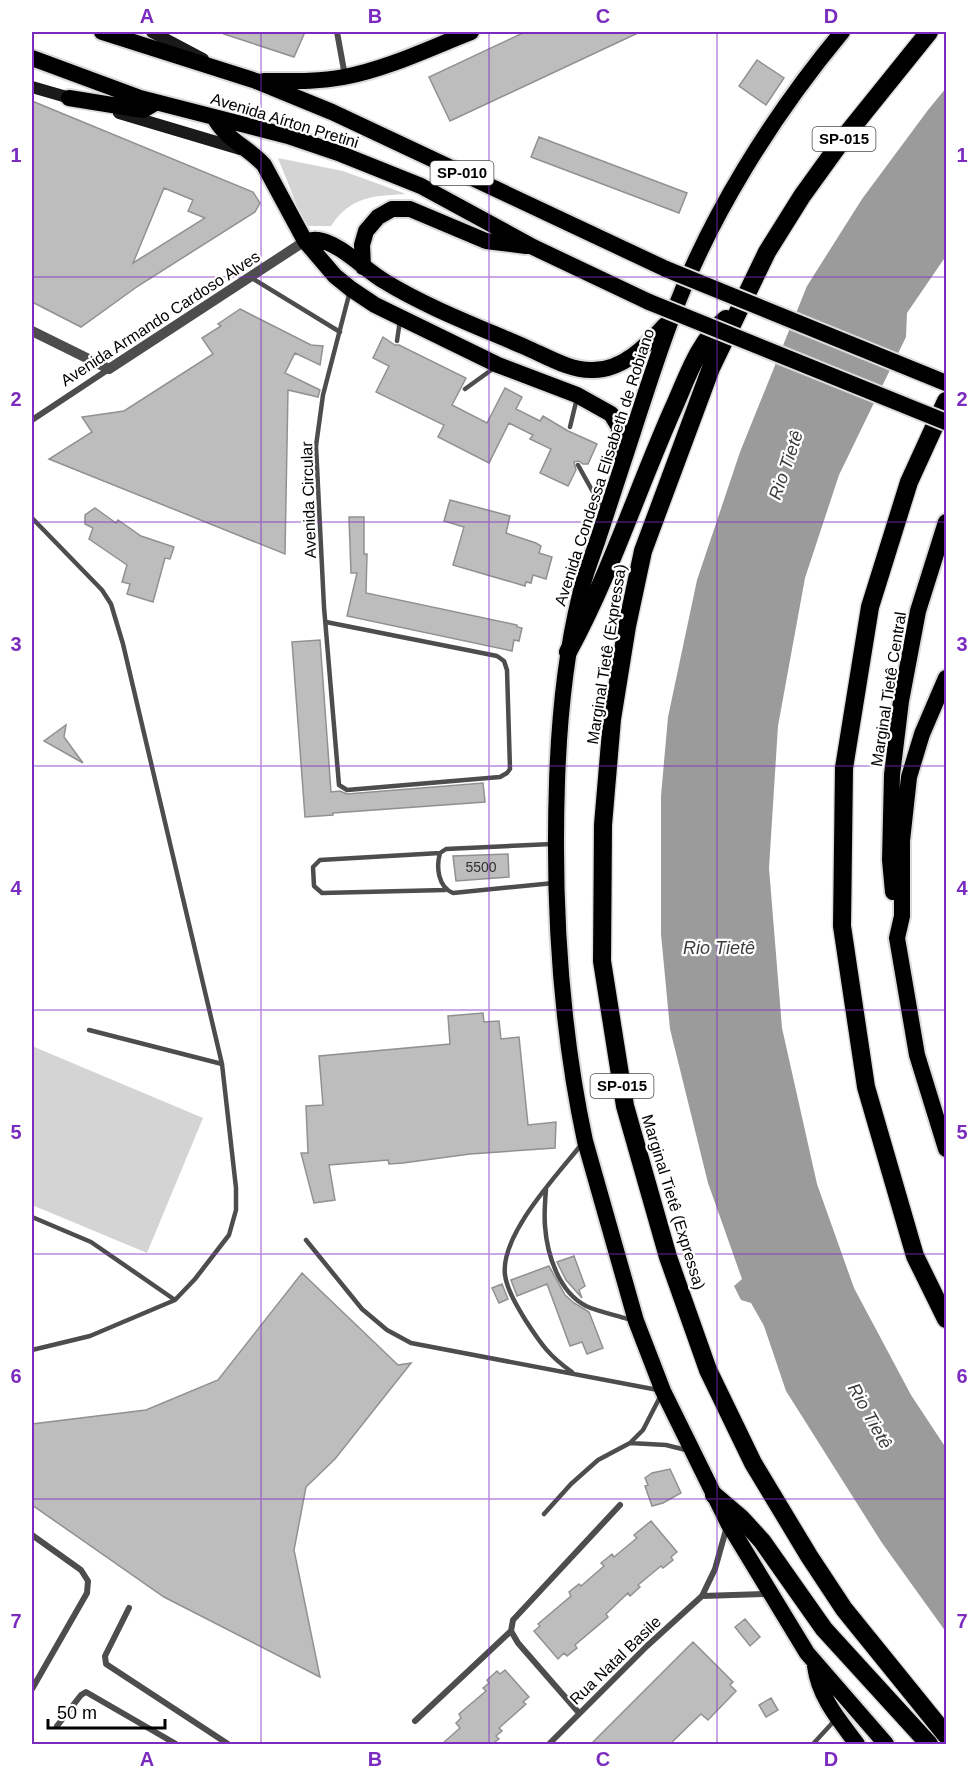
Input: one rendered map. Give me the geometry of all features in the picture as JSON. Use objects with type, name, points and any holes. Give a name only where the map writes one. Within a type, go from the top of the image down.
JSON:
[{"type":"highway","name":"Avenida Aírton Pretini","points":[[102,32],[256,81],[332,112],[666,268],[946,383]]},
{"type":"highway","points":[[256,81],[310,82],[345,77],[380,67],[471,32]]},
{"type":"highway","name":"Avenida Condessa Elisabeth de Robiano","points":[[842,32],[823,54],[767,132],[706,239],[671,318],[580,593],[568,652],[558,746],[555,882],[565,1013],[585,1141],[636,1321],[663,1391],[728,1523],[770,1594],[815,1662],[886,1744]]},
{"type":"highway","name":"SP-015","points":[[738,309],[767,252],[802,196],[929,32]]},
{"type":"highway","name":"Avenida Aírton Pretini","points":[[32,58],[156,102],[288,136],[336,152],[421,186],[533,247],[649,302],[946,422]]},
{"type":"highway","points":[[69,98],[143,110],[156,102]]},
{"type":"highway","points":[[214,117],[220,129],[254,154],[264,165],[305,241],[335,276],[375,305],[498,365],[577,395],[610,414],[619,427],[623,462]]},
{"type":"highway","points":[[363,267],[362,245],[366,231],[378,217],[392,209],[410,208],[486,241],[533,247]]},
{"type":"highway","points":[[305,241],[318,240],[330,244],[384,282],[573,367],[594,370],[615,365],[632,357],[650,342],[671,318]]},
{"type":"highway","points":[[568,652],[587,618],[648,465],[699,351],[713,331],[738,309]]},
{"type":"highway","name":"Marginal Tietê (Expressa)","points":[[738,309],[711,368],[643,551],[627,626],[612,719],[603,825],[602,961],[626,1106],[671,1267],[708,1370],[753,1463],[809,1556],[844,1609],[946,1735]]},
{"type":"highway","points":[[946,401],[909,482],[870,607],[844,768],[842,926],[866,1087],[915,1256],[946,1319]]},
{"type":"highway","name":"Marginal Tietê Central","points":[[897,938],[890,860],[892,775],[901,701],[918,611],[946,522]]},
{"type":"highway","points":[[946,678],[922,734],[909,777],[902,841],[902,916],[897,938],[917,1055],[946,1149]]},
{"type":"highway","points":[[714,1495],[741,1518],[762,1541],[824,1629],[929,1744]]},
{"type":"highway","points":[[815,1662],[817,1679],[825,1699],[854,1744]]},
{"type":"main road","name":"Avenida Aírton Pretini","points":[[152,32],[222,70]]},
{"type":"main road","points":[[32,87],[248,151]]},
{"type":"street","points":[[337,32],[345,77]]},
{"type":"street","name":"Avenida Armando Cardoso Alves","points":[[32,420],[305,241]]},
{"type":"street","points":[[32,331],[109,369]]},
{"type":"street","points":[[415,1721],[511,1631],[513,1620],[620,1505]]},
{"type":"street","name":"Rua Natal Basile","points":[[549,1744],[647,1646],[702,1596],[715,1569],[728,1523]]},
{"type":"street","points":[[32,1535],[81,1570],[88,1581],[87,1593],[32,1689]]},
{"type":"street","points":[[702,1596],[731,1593],[770,1594]]},
{"type":"street","points":[[129,1608],[105,1656],[106,1664],[228,1744]]},
{"type":"street","points":[[511,1631],[518,1643],[579,1713]]},
{"type":"street","points":[[57,1726],[81,1695],[86,1692],[176,1744]]},
{"type":"lane","points":[[250,277],[340,332]]},
{"type":"lane","name":"Avenida Circular","points":[[326,622],[497,656],[504,662],[507,670],[510,769],[507,773],[492,778],[347,790],[339,785],[324,607],[316,446],[323,395],[351,289]]},
{"type":"lane","points":[[398,341],[400,317]]},
{"type":"lane","points":[[465,389],[498,365]]},
{"type":"lane","points":[[570,427],[577,395]]},
{"type":"lane","points":[[578,465],[606,516]]},
{"type":"lane","points":[[32,518],[102,590],[111,604],[126,656],[222,1064],[236,1188],[236,1210],[229,1235],[195,1279],[175,1300],[90,1336],[32,1350]]},
{"type":"lane","points":[[555,844],[446,849],[440,853],[320,860],[313,867],[314,886],[322,893],[446,890],[453,893],[555,882]]},
{"type":"lane","points":[[440,853],[441,883],[446,890]]},
{"type":"lane","points":[[89,1030],[222,1064]]},
{"type":"lane","points":[[575,1374],[552,1358],[539,1342],[517,1306],[505,1275],[507,1253],[521,1222],[585,1141]]},
{"type":"lane","points":[[546,1189],[544,1227],[551,1257],[562,1284],[573,1297],[587,1306],[636,1321]]},
{"type":"lane","points":[[32,1218],[92,1242],[175,1300]]},
{"type":"lane","points":[[306,1240],[362,1309],[387,1330],[411,1343],[663,1391],[643,1430],[630,1443],[606,1455],[591,1466],[544,1514]]},
{"type":"lane","points":[[630,1443],[666,1444],[680,1447],[694,1454]]},
{"type":"lane","points":[[813,1744],[837,1718]]},
{"type":"shaded area","points":[[278,158],[343,171],[406,194],[373,197],[355,203],[331,226],[305,226]]},
{"type":"shaded area","points":[[32,1046],[203,1118],[147,1253],[32,1205]]},
{"type":"water","name":"Rio Tietê","points":[[946,88],[946,256],[907,313],[906,337],[839,475],[805,578],[778,726],[769,868],[782,1028],[817,1184],[854,1288],[911,1395],[946,1448],[946,1632],[882,1543],[786,1391],[764,1326],[751,1303],[741,1300],[734,1286],[742,1279],[708,1183],[670,1029],[661,934],[661,796],[668,717],[697,580],[740,452],[807,286],[862,199]]},
{"type":"building","points":[[225,32],[305,32],[294,57],[224,34]]},
{"type":"building","points":[[525,32],[640,32],[450,121],[429,77]]},
{"type":"building","points":[[757,60],[784,78],[766,105],[739,86]]},
{"type":"building","points":[[32,101],[253,192],[260,203],[255,212],[138,286],[81,327],[32,302]],"holes":[[[164,188],[193,200],[188,211],[205,218],[133,263]]]},
{"type":"building","points":[[539,137],[687,193],[679,213],[531,157]]},
{"type":"building","points":[[240,309],[311,345],[323,346],[320,365],[295,353],[285,373],[320,390],[318,397],[288,390],[285,554],[49,459],[92,432],[82,417],[124,411],[213,354],[202,338],[221,326],[218,324]]},
{"type":"building","points":[[383,337],[395,345],[466,378],[452,405],[487,423],[505,388],[522,397],[516,409],[540,421],[543,416],[568,431],[597,444],[588,464],[574,462],[576,470],[568,486],[540,473],[551,449],[530,439],[533,435],[509,423],[489,463],[438,437],[444,425],[376,392],[389,366],[373,358]]},
{"type":"building","points":[[450,500],[510,516],[506,533],[536,543],[541,546],[539,553],[552,557],[546,579],[533,575],[531,583],[526,582],[525,586],[453,565],[464,527],[444,521]]},
{"type":"building","points":[[95,508],[116,523],[118,520],[141,536],[174,547],[170,559],[165,558],[153,602],[127,594],[130,584],[122,582],[127,565],[89,539],[93,528],[85,524],[85,515]]},
{"type":"building","points":[[349,517],[364,517],[364,554],[367,554],[366,593],[517,625],[522,628],[519,641],[514,640],[512,651],[347,616],[357,573],[351,573]]},
{"type":"building","points":[[320,640],[331,792],[340,791],[347,794],[483,783],[485,802],[305,817],[292,642]]},
{"type":"building","points":[[66,725],[64,737],[83,763],[44,741]]},
{"type":"building","points":[[508,854],[509,877],[456,881],[453,856]]},
{"type":"building","points":[[483,1013],[484,1022],[499,1021],[501,1039],[519,1037],[528,1125],[556,1122],[555,1148],[470,1154],[403,1163],[389,1164],[388,1160],[329,1165],[335,1200],[314,1203],[301,1153],[308,1153],[306,1106],[323,1105],[319,1056],[450,1044],[448,1016]]},
{"type":"building","points":[[574,1256],[585,1286],[579,1290],[582,1298],[566,1280],[557,1262]]},
{"type":"building","points":[[549,1266],[565,1295],[589,1312],[603,1348],[587,1354],[582,1342],[570,1346],[547,1284],[517,1296],[511,1280]]},
{"type":"building","points":[[302,1273],[398,1365],[411,1363],[335,1459],[306,1487],[294,1550],[320,1677],[164,1597],[32,1505],[32,1424],[146,1410],[218,1380]]},
{"type":"building","points":[[502,1284],[508,1299],[499,1303],[492,1288]]},
{"type":"building","points":[[670,1469],[681,1493],[652,1506],[645,1486],[648,1485],[645,1478],[652,1473]]},
{"type":"building","points":[[651,1521],[677,1552],[671,1557],[673,1560],[663,1568],[661,1566],[638,1585],[640,1587],[630,1596],[628,1593],[606,1614],[608,1617],[575,1645],[577,1648],[567,1656],[564,1653],[558,1659],[534,1631],[540,1626],[538,1624],[571,1596],[569,1592],[579,1584],[581,1586],[604,1566],[601,1563],[612,1554],[614,1557],[637,1538],[634,1535]]},
{"type":"building","points":[[745,1619],[760,1637],[750,1646],[735,1627]]},
{"type":"building","points":[[693,1642],[733,1682],[730,1685],[736,1691],[708,1720],[701,1714],[670,1744],[591,1744]]},
{"type":"building","points":[[505,1670],[529,1697],[523,1702],[526,1704],[499,1728],[502,1731],[496,1736],[499,1739],[492,1744],[442,1744],[460,1728],[456,1723],[461,1718],[459,1714],[486,1691],[483,1688],[489,1683],[487,1680],[497,1671],[500,1674]]},
{"type":"building","points":[[771,1698],[778,1710],[766,1717],[759,1705]]}]
